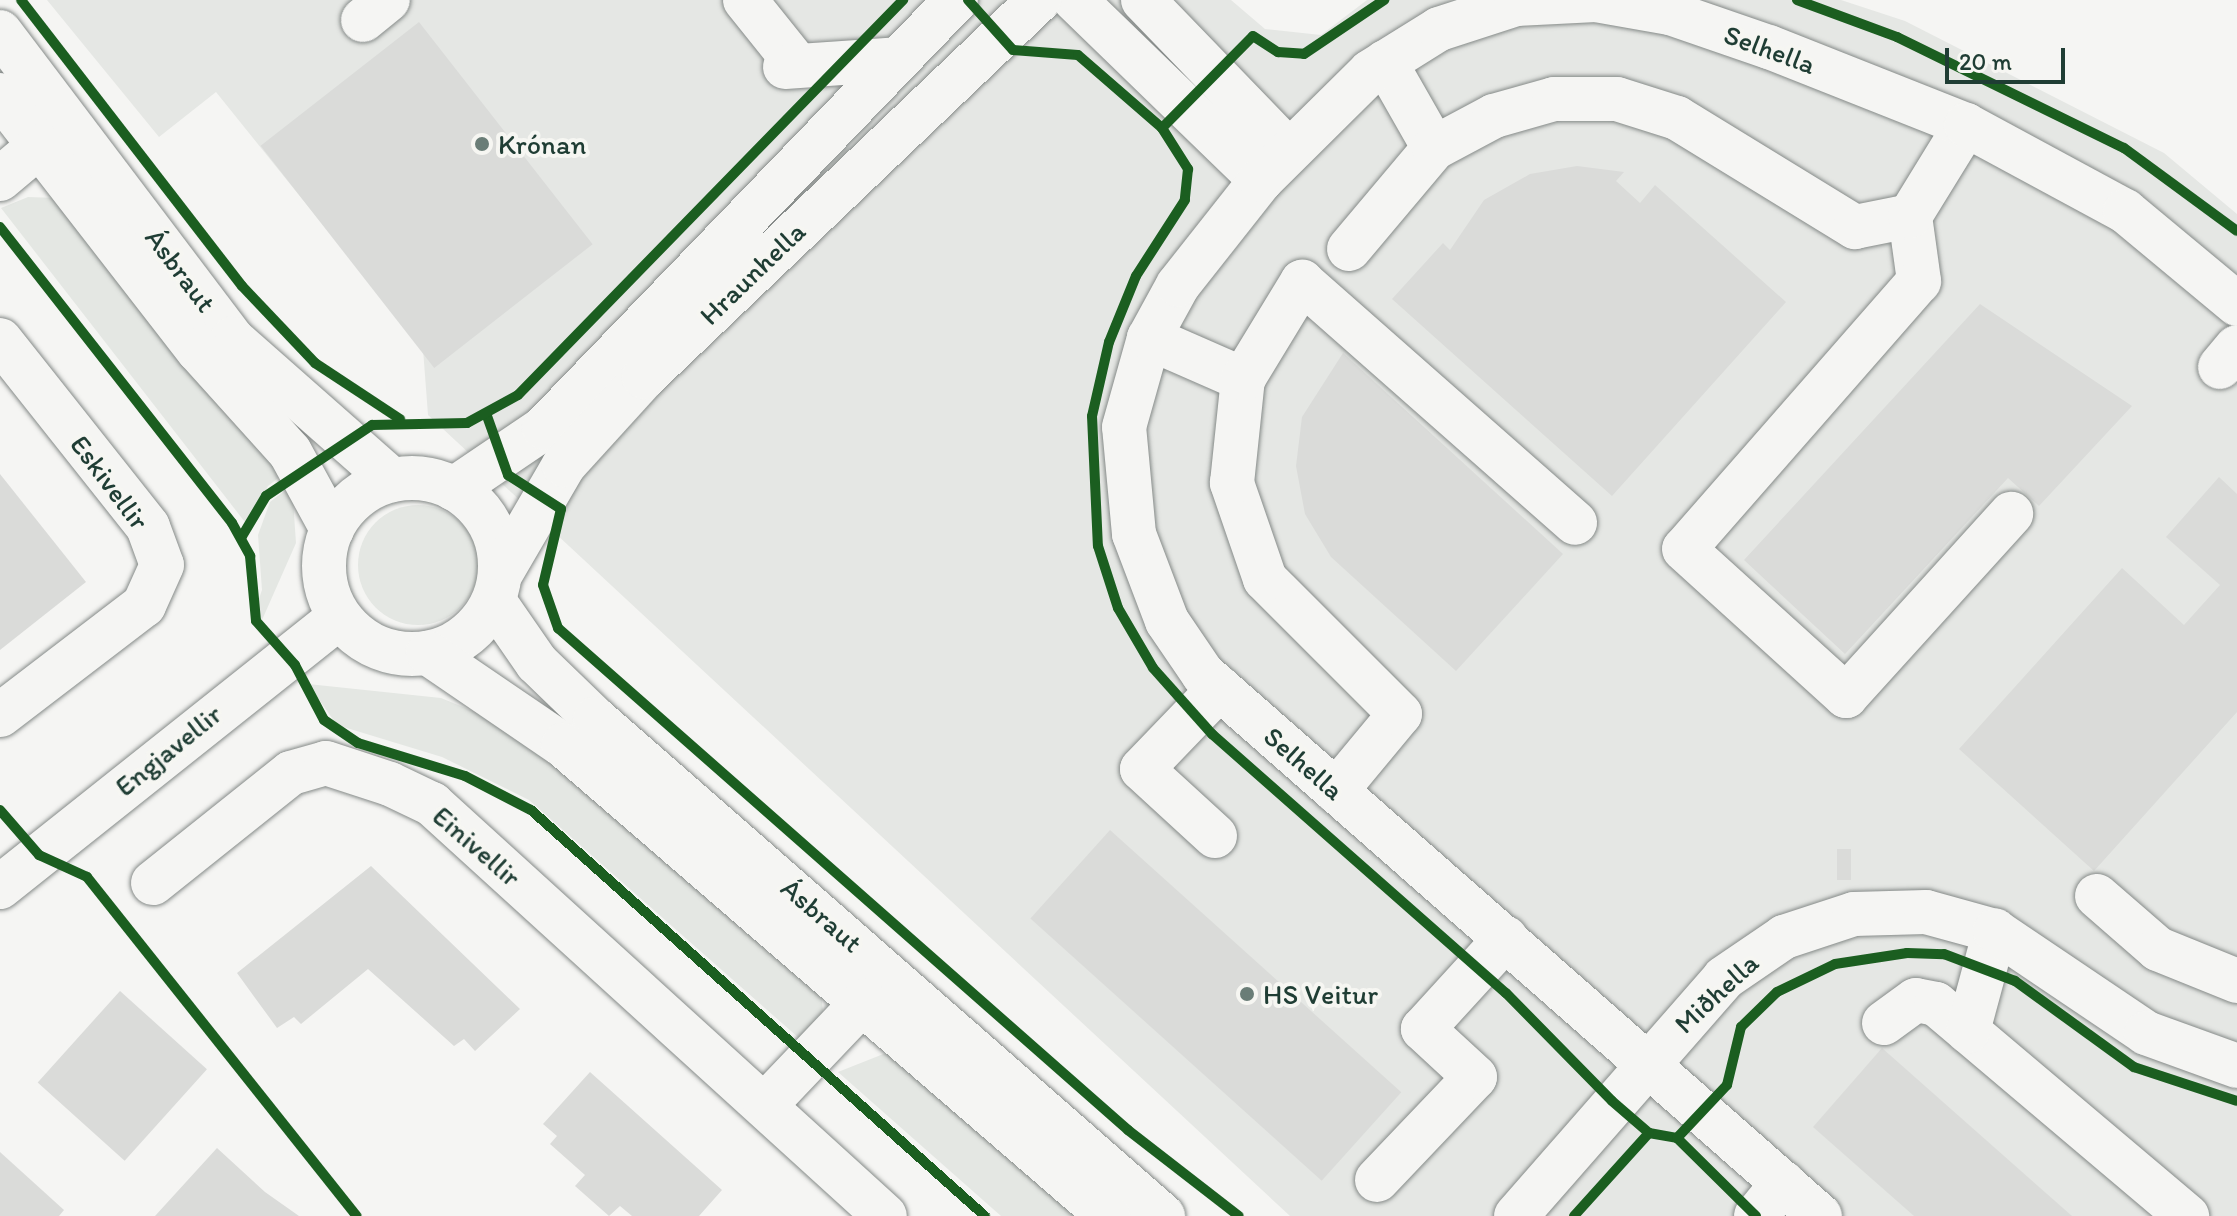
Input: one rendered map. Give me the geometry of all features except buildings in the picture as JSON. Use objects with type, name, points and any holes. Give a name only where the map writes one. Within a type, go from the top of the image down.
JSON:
[{"type":"street","points":[[745,0],[789,64],[898,59]]},
{"type":"street","name":"Hraunhella","points":[[454,489],[544,428],[956,0]]},
{"type":"street","name":"Hraunhella","points":[[497,588],[564,465],[644,377],[1039,0]]},
{"type":"street","points":[[1075,0],[1275,165]]},
{"type":"street","points":[[1143,0],[1275,165]]},
{"type":"street","name":"Selhella","points":[[1820,1216],[1220,688],[1167,621],[1134,534],[1124,427],[1149,338],[1178,285],[1275,165],[1385,62],[1439,29],[1516,4],[1596,0],[1740,37],[1966,125],[2125,211],[2237,304]]},
{"type":"street","name":"Ásbraut","points":[[0,32],[232,339],[392,480]]},
{"type":"street","points":[[1385,62],[1434,148]]},
{"type":"street","name":"Ásbraut","points":[[0,95],[198,350],[290,452],[332,529]]},
{"type":"street","points":[[1349,249],[1434,148],[1522,107],[1554,99],[1617,99],[1677,118],[1855,227],[1910,216]]},
{"type":"street","points":[[1966,125],[1910,216],[1919,281],[1684,549],[1846,696],[2011,514]]},
{"type":"street","points":[[0,179],[39,146]]},
{"type":"street","points":[[1336,791],[1400,714],[1286,607],[1249,548],[1231,471],[1243,379],[1302,282],[1575,523]]},
{"type":"street","points":[[1149,338],[1243,379]]},
{"type":"street","name":"Eskivellir","points":[[0,340],[148,527],[162,565],[144,605],[0,715]]},
{"type":"street","points":[[392,480],[454,489],[495,534],[497,588],[467,636],[428,653],[378,649],[339,617],[325,574],[332,529],[356,498],[392,480]]},
{"type":"street","name":"Ásbraut","points":[[497,588],[537,663],[595,719],[1163,1216]]},
{"type":"street","name":"Engjavellir","points":[[0,887],[339,617]]},
{"type":"street","name":"Ásbraut","points":[[428,653],[563,745],[864,1001],[1108,1216]]},
{"type":"street","points":[[1215,836],[1142,769],[1220,688]]},
{"type":"street","name":"Einivellir","points":[[153,883],[291,773],[326,763],[390,784],[432,804],[885,1216]]},
{"type":"street","points":[[2097,896],[2158,949],[2237,981]]},
{"type":"street","name":"Miðhella","points":[[1516,1216],[1646,1060],[1753,955],[1818,922],[1890,910],[1995,931],[2146,1033],[2237,1066]]},
{"type":"street","points":[[1968,1031],[1995,931]]},
{"type":"street","points":[[1377,1180],[1475,1077],[1423,1029],[1506,938]]},
{"type":"street","points":[[1884,1023],[1916,1000],[1936,1004],[2187,1216]]},
{"type":"street","points":[[765,1105],[864,1001]]},
{"type":"street","points":[[1756,1216],[1783,1183]]},
{"type":"shaded area","points":[[47,0],[1231,0],[1265,29],[1321,35],[1367,0],[1841,0],[1905,21],[2164,153],[2237,214],[2237,1216],[1290,1216],[428,415],[423,349],[216,92],[159,137]]},
{"type":"shaded area","points":[[28,197],[57,198],[287,471],[268,486],[248,526],[1,208]]},
{"type":"shaded area","points":[[292,485],[296,543],[262,620],[255,610],[262,590],[258,535],[270,502]]},
{"type":"shaded area","points":[[418,505],[441,509],[460,523],[474,542],[478,565],[474,588],[460,607],[441,621],[418,625],[395,621],[376,607],[362,588],[358,565],[362,542],[376,523],[395,509]]},
{"type":"shaded area","points":[[308,684],[441,698],[536,737],[821,993],[823,1012],[808,1046],[529,800],[442,757],[337,725]]},
{"type":"shaded area","points":[[886,1053],[1084,1216],[1001,1216],[838,1072]]},
{"type":"cycle path","points":[[21,0],[242,286],[315,363],[400,419]]},
{"type":"cycle path","points":[[241,538],[266,496],[372,425],[467,423],[518,395],[903,0]]},
{"type":"cycle path","points":[[968,0],[1013,50],[1078,55],[1162,128],[1188,169],[1185,200],[1136,276],[1109,342],[1092,416],[1098,546],[1118,608],[1153,668],[1212,734],[1506,993],[1612,1101],[1649,1133],[1677,1138],[1756,1216]]},
{"type":"cycle path","points":[[1162,128],[1253,36],[1278,52],[1304,54],[1384,0]]},
{"type":"cycle path","points":[[1797,0],[1897,37],[2124,148],[2237,231]]},
{"type":"cycle path","points":[[0,227],[232,523],[250,556],[256,621],[295,665],[324,720],[358,743],[465,776],[531,810],[985,1216]]},
{"type":"cycle path","points":[[487,416],[508,475],[561,509],[543,585],[558,628],[1128,1130],[1239,1216]]},
{"type":"cycle path","points":[[0,810],[39,855],[87,877],[357,1216]]},
{"type":"cycle path","points":[[1677,1138],[1727,1085],[1741,1027],[1777,992],[1835,964],[1907,953],[1944,954],[2015,981],[2134,1067],[2237,1101]]},
{"type":"cycle path","points":[[1574,1216],[1649,1133]]},
{"type":"place","name":"Krónan","points":[[482,144]]},
{"type":"place","name":"HS Veitur","points":[[1247,994]]}]
